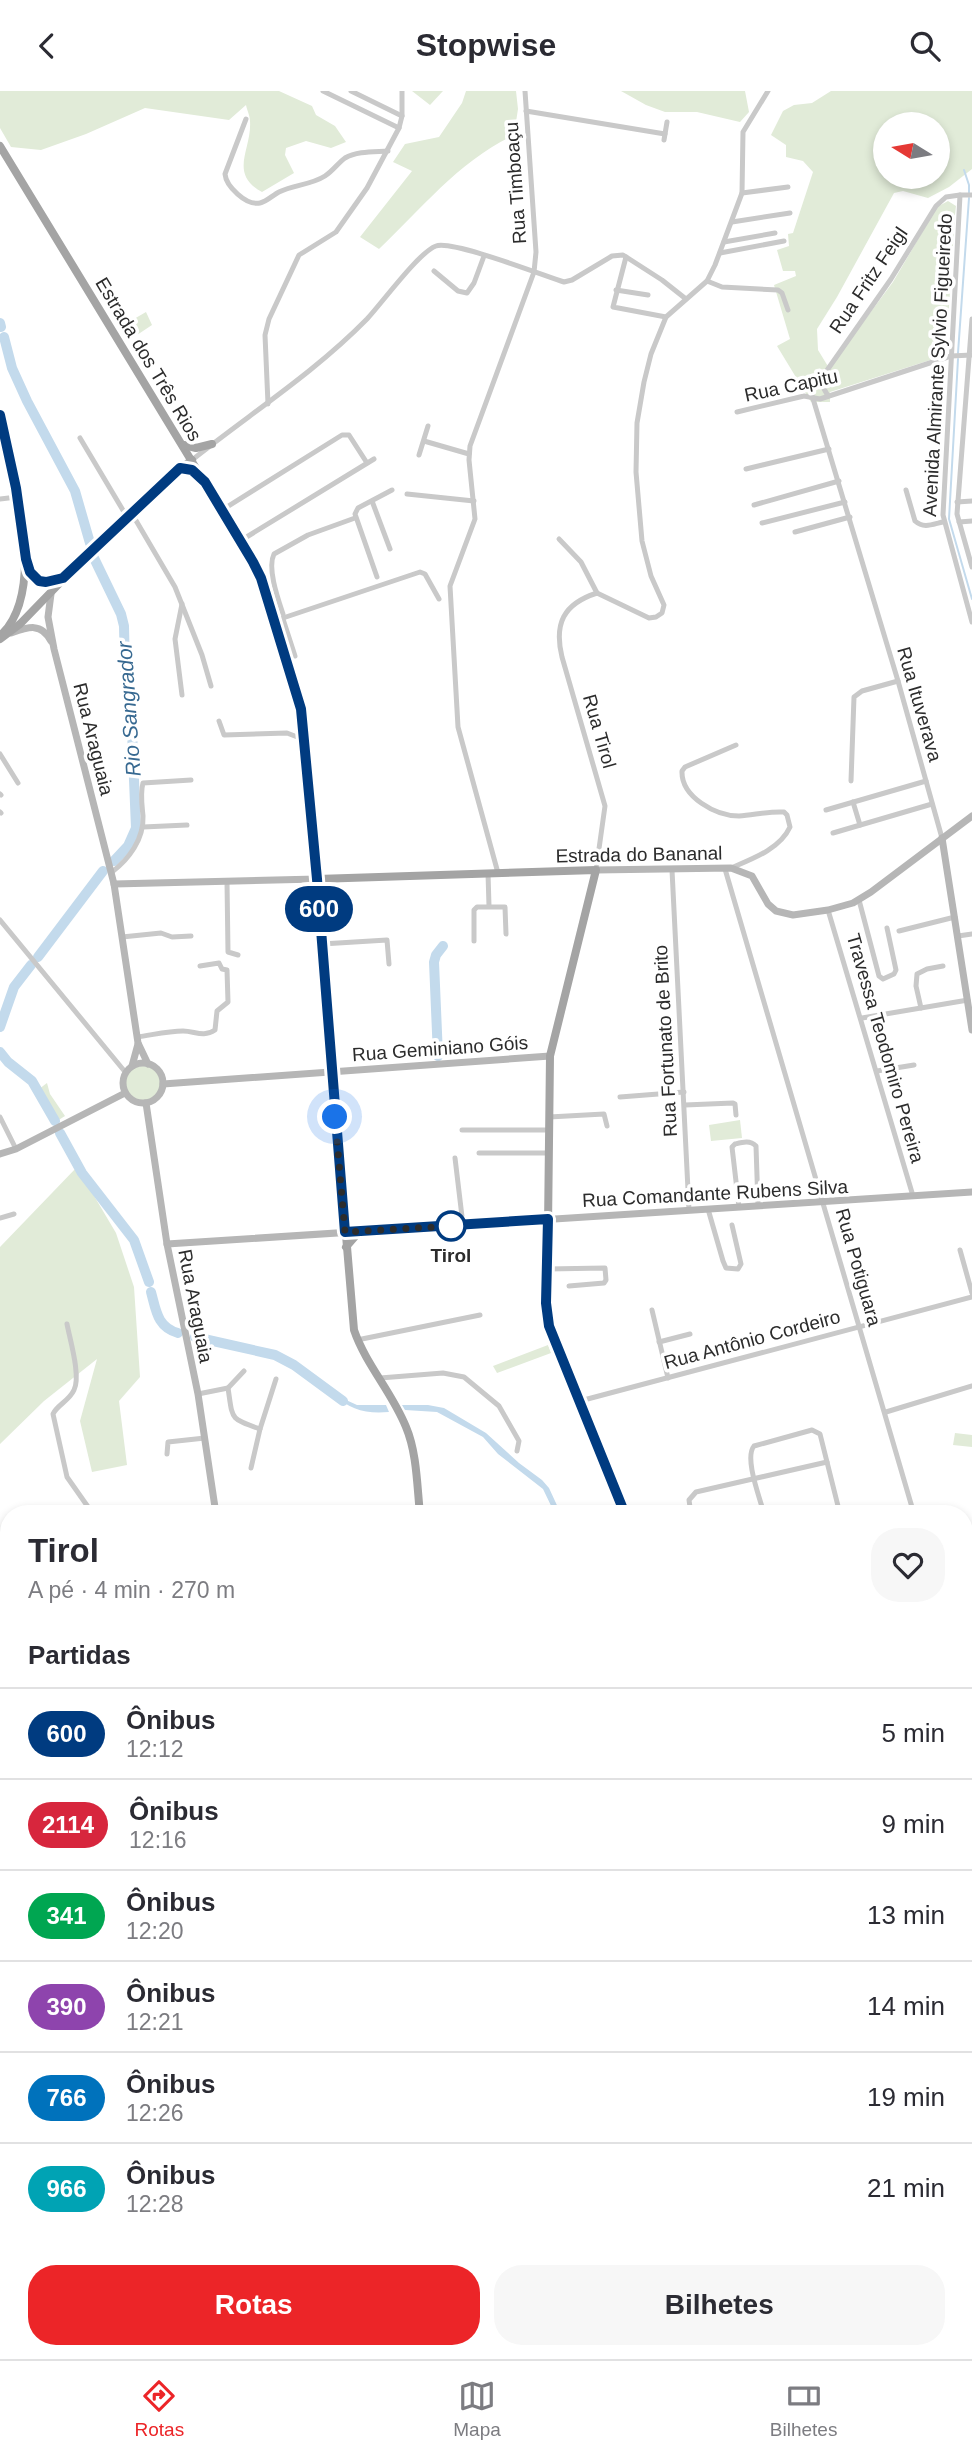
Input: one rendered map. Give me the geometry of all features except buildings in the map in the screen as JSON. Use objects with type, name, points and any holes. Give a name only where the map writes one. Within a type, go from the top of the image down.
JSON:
[{"type":"main road","name":"Estrada dos Três Rios","points":[[0,146],[183,444],[261,578],[280,618],[301,709],[305,740],[351,1312],[357,1340],[409,1435],[419,1505]]},
{"type":"main road","points":[[0,415],[30,572],[39,581],[63,578]]},
{"type":"main road","points":[[180,468],[184,454],[183,444],[196,448],[212,445]]},
{"type":"main road","points":[[0,638],[10,633],[129,515],[192,460]]},
{"type":"main road","points":[[180,468],[192,470],[205,482]]},
{"type":"main road","points":[[0,638],[11,624],[20,605],[26,559]]},
{"type":"main road","points":[[600,870],[593,880],[550,1056],[547,1269],[549,1326],[621,1505]]},
{"type":"main road","name":"Estrada do Bananal","points":[[317,879],[600,870]]},
{"type":"main road","points":[[573,871],[586,877],[591,891]]},
{"type":"main road","points":[[346,1247],[359,1231]]},
{"type":"street","points":[[323,91],[399,128]]},
{"type":"street","points":[[333,96],[340,91]]},
{"type":"street","points":[[351,91],[402,116]]},
{"type":"street","points":[[268,404],[266,327],[296,260],[303,252],[328,238],[344,222],[388,151],[402,116],[402,91]]},
{"type":"street","name":"Rua Timboaçu","points":[[469,454],[534,272],[536,252],[525,91]]},
{"type":"street","points":[[559,539],[581,562],[597,593],[649,618],[659,615],[663,609],[662,600],[646,562],[642,541],[636,451],[638,415],[644,382],[651,354],[666,317],[707,281],[720,253],[742,193],[741,137],[768,91]]},
{"type":"street","points":[[526,111],[665,137],[667,122]]},
{"type":"street","points":[[246,119],[225,174],[228,184],[243,198],[256,204],[282,191],[322,178],[347,157],[388,151]]},
{"type":"street","points":[[742,193],[788,187]]},
{"type":"street","name":"Avenida Almirante Sylvio Figueiredo","points":[[966,195],[943,522],[972,622]]},
{"type":"street","name":"Rua Fritz Feigl","points":[[828,396],[823,387],[823,376],[891,279],[936,206],[946,197],[966,195]]},
{"type":"street","points":[[732,222],[790,213]]},
{"type":"street","points":[[724,242],[775,233]]},
{"type":"street","points":[[720,253],[784,241]]},
{"type":"street","points":[[192,460],[322,361],[358,328],[433,246],[442,245],[567,281],[612,256],[626,257],[686,299]]},
{"type":"street","points":[[434,271],[458,291],[467,293],[471,291],[484,256]]},
{"type":"street","points":[[626,257],[613,307],[666,317]]},
{"type":"street","points":[[707,281],[722,288],[765,287],[778,290],[782,293],[788,310]]},
{"type":"street","points":[[616,290],[648,295]]},
{"type":"street","name":"Avenida Almirante Sylvio Figueiredo","points":[[972,319],[957,502],[959,523],[972,567]]},
{"type":"street","name":"Rua Capitu","points":[[737,412],[804,396],[812,395],[820,399],[953,356],[970,355]]},
{"type":"street","name":"Rua Ituverava","points":[[812,395],[850,517],[942,838],[972,1030]]},
{"type":"street","points":[[419,454],[428,426]]},
{"type":"street","points":[[222,510],[342,435],[349,435],[353,439],[367,463]]},
{"type":"street","points":[[80,439],[169,573],[211,686]]},
{"type":"street","points":[[424,441],[469,454],[475,519],[450,586],[458,727],[498,873]]},
{"type":"street","points":[[746,469],[829,449]]},
{"type":"street","points":[[240,541],[374,459]]},
{"type":"street","points":[[754,505],[839,481]]},
{"type":"street","points":[[377,577],[355,518],[358,508],[392,490]]},
{"type":"street","points":[[905,490],[915,521],[926,526],[943,522]]},
{"type":"street","points":[[407,494],[474,501]]},
{"type":"street","points":[[0,499],[17,497]]},
{"type":"street","points":[[372,501],[390,548]]},
{"type":"street","points":[[957,502],[972,501]]},
{"type":"street","points":[[762,523],[845,502]]},
{"type":"street","points":[[796,532],[850,517]]},
{"type":"street","points":[[295,656],[280,618],[273,583],[271,561],[274,554],[308,535],[355,518]]},
{"type":"street","points":[[959,523],[972,521]]},
{"type":"street","points":[[261,578],[274,571]]},
{"type":"street","points":[[280,618],[420,572],[425,574],[439,599]]},
{"type":"street","name":"Rua Tirol","points":[[597,593],[586,596],[570,607],[558,633],[562,657],[605,806],[600,870]]},
{"type":"street","name":"Rua Araguaia","points":[[51,594],[48,617],[54,649],[112,872],[137,1040],[148,1064]]},
{"type":"street","points":[[182,604],[175,639],[182,695]]},
{"type":"street","points":[[10,633],[40,627],[49,636],[54,649]]},
{"type":"street","points":[[852,781],[854,697],[862,691],[898,681]]},
{"type":"street","points":[[219,721],[224,735],[287,733],[305,740]]},
{"type":"street","points":[[287,733],[303,724]]},
{"type":"street","points":[[728,869],[773,847],[785,837],[790,827],[784,812],[738,816],[718,811],[698,800],[684,785],[682,771],[685,767],[736,745]]},
{"type":"street","points":[[0,754],[18,783]]},
{"type":"street","points":[[112,872],[132,851],[143,827],[143,783],[191,780]]},
{"type":"street","points":[[826,810],[926,781]]},
{"type":"street","points":[[853,802],[860,825]]},
{"type":"street","points":[[833,833],[932,804]]},
{"type":"street","name":"Estrada do Bananal","points":[[600,870],[728,869],[752,876],[768,904],[776,911],[793,915],[828,910],[859,900],[972,815]]},
{"type":"street","points":[[143,827],[187,825]]},
{"type":"street","name":"Rua Potiguara","points":[[728,869],[912,1505]]},
{"type":"street","name":"Rua Fortunato de Brito","points":[[672,870],[689,1210]]},
{"type":"street","points":[[488,873],[489,906]]},
{"type":"street","points":[[297,879],[318,894]]},
{"type":"street","name":"Estrada do Bananal","points":[[114,884],[317,879]]},
{"type":"street","points":[[227,881],[228,952],[237,955]]},
{"type":"street","points":[[859,900],[879,976],[883,979],[894,974],[896,970],[887,928]]},
{"type":"street","points":[[474,940],[475,909],[489,906],[505,907],[506,934]]},
{"type":"street","name":"Travessa Teodomiro Pereira","points":[[828,910],[913,1196]]},
{"type":"street","points":[[899,931],[955,917]]},
{"type":"street","points":[[0,920],[129,1069]]},
{"type":"street","points":[[122,937],[161,933],[172,937],[191,936]]},
{"type":"street","points":[[958,936],[972,934]]},
{"type":"street","points":[[322,944],[387,940],[389,964]]},
{"type":"street","points":[[137,1040],[184,1031],[193,1034],[215,1030],[217,1011],[228,1002],[227,970],[222,969],[219,963],[200,966]]},
{"type":"street","points":[[921,1008],[915,979],[927,969],[943,966]]},
{"type":"street","points":[[862,1018],[968,1000]]},
{"type":"street","name":"Rua Araguaia","points":[[129,1069],[137,1040]]},
{"type":"street","name":"Rua Geminiano Góis","points":[[163,1084],[550,1056]]},
{"type":"street","points":[[148,1064],[159,1071],[163,1084],[158,1097],[146,1103],[134,1101],[125,1093],[123,1083],[129,1069],[148,1064]]},
{"type":"street","points":[[877,1071],[914,1065]]},
{"type":"street","points":[[0,1154],[16,1149],[125,1093]]},
{"type":"street","points":[[620,1097],[684,1093]]},
{"type":"street","name":"Rua Araguaia","points":[[146,1103],[167,1244],[198,1394],[215,1505]]},
{"type":"street","points":[[685,1105],[733,1103],[736,1115]]},
{"type":"street","points":[[548,1117],[604,1114],[607,1126]]},
{"type":"street","points":[[0,1117],[16,1149]]},
{"type":"street","points":[[462,1130],[548,1129]]},
{"type":"street","points":[[739,1207],[732,1147],[745,1142],[756,1146],[758,1206]]},
{"type":"street","points":[[479,1153],[548,1153]]},
{"type":"street","points":[[455,1158],[463,1225]]},
{"type":"street","name":"Rua Comandante Rubens Silva","points":[[167,1244],[972,1192]]},
{"type":"street","points":[[708,1209],[726,1268],[738,1269],[741,1264],[732,1225]]},
{"type":"street","points":[[0,1218],[15,1214]]},
{"type":"street","points":[[960,1250],[972,1295]]},
{"type":"street","points":[[547,1269],[604,1268],[604,1283],[569,1286]]},
{"type":"street","name":"Rua Antônio Cordeiro","points":[[580,1401],[972,1295]]},
{"type":"street","points":[[652,1310],[668,1378]]},
{"type":"street","points":[[357,1340],[480,1315]]},
{"type":"street","points":[[67,1324],[76,1384],[66,1401],[53,1414],[67,1477],[87,1505]]},
{"type":"street","points":[[659,1342],[690,1334]]},
{"type":"street","points":[[198,1394],[228,1388],[243,1371]]},
{"type":"street","points":[[380,1378],[443,1373],[464,1377],[499,1406],[519,1441],[517,1451]]},
{"type":"street","points":[[251,1468],[276,1379]]},
{"type":"street","points":[[886,1412],[972,1386]]},
{"type":"street","points":[[228,1388],[233,1418],[260,1429]]},
{"type":"street","points":[[761,1505],[749,1453],[754,1446],[812,1430],[820,1434],[837,1505]]},
{"type":"street","points":[[167,1454],[168,1442],[205,1438]]},
{"type":"street","points":[[690,1505],[689,1500],[696,1492],[827,1462]]},
{"type":"green space","points":[[0,91],[279,91],[312,106],[316,115],[335,126],[346,142],[331,148],[306,141],[286,148],[285,155],[294,173],[262,192],[252,185],[244,169],[250,132],[246,105],[229,120],[145,108],[41,150],[11,147],[0,128]]},
{"type":"green space","points":[[412,91],[443,91],[430,105]]},
{"type":"green space","points":[[466,91],[516,91],[518,109],[514,135],[494,145],[459,171],[379,249],[360,237],[412,171],[393,162],[405,144],[439,137],[462,103]]},
{"type":"green space","points":[[621,91],[745,91],[749,112],[740,122],[697,112],[665,112]]},
{"type":"green space","points":[[831,91],[972,91],[972,169],[950,186],[950,112],[873,112],[873,189],[945,189],[928,198],[903,191],[894,193],[817,329],[818,350],[829,368],[893,282],[937,207],[948,201],[956,206],[946,352],[943,356],[830,392],[830,402],[811,402],[777,346],[790,339],[774,285],[796,276],[795,271],[783,271],[777,250],[789,246],[788,234],[793,233],[813,172],[803,161],[786,157],[786,145],[771,135],[783,111],[794,105],[812,103]]},
{"type":"green space","points":[[146,312],[152,325],[134,337],[127,323]]},
{"type":"green space","points":[[143,1066],[156,1071],[161,1084],[156,1097],[143,1102],[130,1097],[125,1084],[130,1071]]},
{"type":"green space","points":[[47,1083],[50,1094],[65,1116],[57,1121],[39,1089]]},
{"type":"green space","points":[[740,1120],[742,1138],[711,1141],[709,1125]]},
{"type":"green space","points":[[77,1167],[116,1233],[134,1287],[140,1377],[119,1401],[127,1465],[92,1472],[80,1421],[97,1359],[44,1401],[0,1444],[0,1247]]},
{"type":"green space","points":[[548,1345],[551,1353],[497,1373],[493,1366]]},
{"type":"green space","points":[[955,1433],[972,1435],[972,1447],[953,1445]]},
{"type":"water","points":[[333,1394],[357,1405],[386,1405],[389,1412],[359,1410]]},
{"type":"water","points":[[402,1405],[444,1408],[486,1433],[542,1480],[557,1505],[551,1505],[543,1489],[498,1454],[483,1437],[437,1412],[405,1410]]},
{"type":"waterway","points":[[964,170],[969,193]]},
{"type":"waterway","points":[[958,353],[969,198]]},
{"type":"waterway","name":"Rio Sangrador","points":[[0,323],[1,327]]},
{"type":"waterway","name":"Rio Sangrador","points":[[4,337],[12,368],[27,401],[75,491],[90,543]]},
{"type":"waterway","points":[[958,359],[949,519],[972,599]]},
{"type":"waterway","name":"Rio Sangrador","points":[[93,556],[121,614],[131,707],[136,828],[128,846],[114,861]]},
{"type":"waterway","name":"Rio Sangrador","points":[[38,957],[103,871]]},
{"type":"waterway","points":[[438,1056],[434,962],[443,946]]},
{"type":"waterway","name":"Rio Sangrador","points":[[0,1027],[14,987],[31,965]]},
{"type":"waterway","name":"Rio Sangrador","points":[[0,1052],[32,1081],[55,1121]]},
{"type":"waterway","name":"Rio Sangrador","points":[[60,1133],[82,1173],[134,1240],[149,1282]]},
{"type":"waterway","name":"Rio Sangrador","points":[[151,1292],[162,1322],[178,1333]]},
{"type":"waterway","name":"Rio Sangrador","points":[[195,1337],[275,1355],[294,1365],[343,1401]]},
{"type":"bus line","name":"600","points":[[0,415],[16,488],[26,559],[30,572],[39,581],[63,578],[180,468],[192,470],[205,482],[253,562],[261,578],[303,722],[345,1232],[548,1219],[546,1303],[549,1326],[622,1505]]},
{"type":"place","name":"Tirol","points":[[451,1226]]},
{"type":"route","points":[[335,1117],[345,1232],[451,1226]]}]
